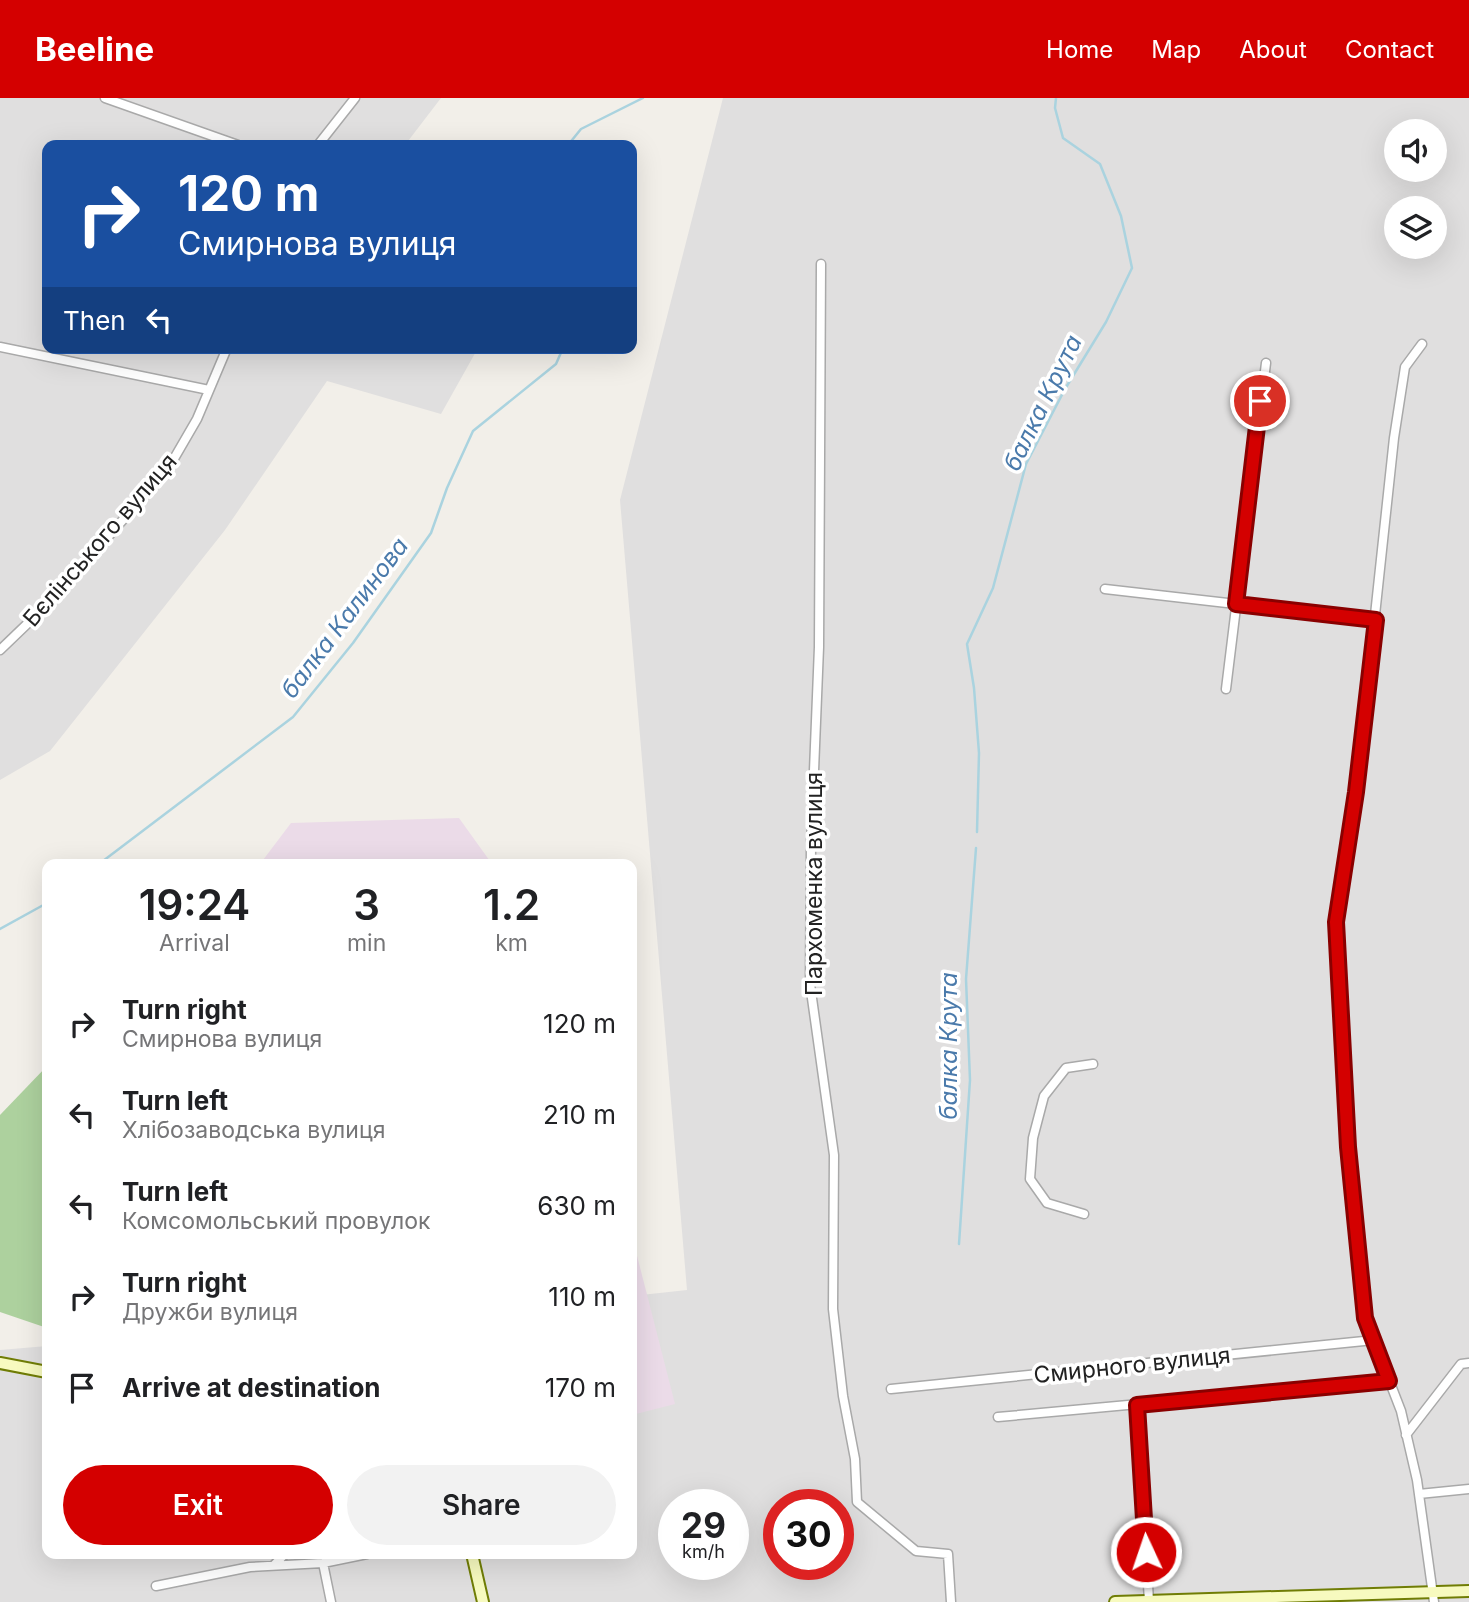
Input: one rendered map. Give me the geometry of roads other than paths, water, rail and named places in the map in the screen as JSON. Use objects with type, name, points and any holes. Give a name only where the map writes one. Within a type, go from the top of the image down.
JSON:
[{"type":"street","points":[[105,98],[224,140]]},
{"type":"street","points":[[321,140],[355,98]]},
{"type":"street","name":"Пархоменка вулиця","points":[[821,264],[819,638],[811,845],[810,984],[834,1155],[833,1310],[843,1396],[855,1459],[857,1502],[916,1551],[948,1554],[951,1602]]},
{"type":"street","points":[[1422,344],[1405,367],[1383,526],[1376,620],[1356,792],[1336,922],[1348,1147],[1365,1318],[1401,1411],[1419,1494],[1434,1597]]},
{"type":"street","points":[[0,347],[209,390]]},
{"type":"street","name":"Бєлінського вулиця","points":[[0,650],[51,601],[168,469],[197,419],[224,354]]},
{"type":"street","points":[[1226,689],[1265,363]]},
{"type":"street","points":[[1105,589],[1376,620]]},
{"type":"street","points":[[1084,1214],[1046,1203],[1030,1179],[1033,1138],[1044,1096],[1066,1068],[1093,1064]]},
{"type":"street","name":"Смирного вулиця","points":[[891,1389],[1374,1340]]},
{"type":"street","points":[[1406,1435],[1466,1362]]},
{"type":"street","points":[[0,1363],[42,1371]]},
{"type":"street","points":[[998,1417],[1389,1381]]},
{"type":"street","points":[[1137,1405],[1149,1601]]},
{"type":"street","points":[[1419,1494],[1469,1489]]},
{"type":"street","points":[[274,1565],[280,1559]]},
{"type":"street","points":[[156,1586],[250,1567],[323,1563],[343,1559]]},
{"type":"street","points":[[473,1559],[483,1602]]},
{"type":"street","points":[[323,1563],[331,1602]]},
{"type":"street","points":[[1115,1602],[1434,1597],[1469,1591]]},
{"type":"waterway","name":"балка Калинова","points":[[572,140],[581,129],[643,98]]},
{"type":"waterway","name":"балка Крута","points":[[977,832],[979,753],[974,688],[967,644],[993,588],[1026,464],[1065,389],[1106,322],[1132,268],[1121,216],[1100,164],[1063,138],[1055,108],[1056,98]]},
{"type":"waterway","name":"балка Калинова","points":[[106,859],[293,717],[353,643],[431,533],[447,488],[473,431],[556,364],[560,354]]},
{"type":"waterway","name":"балка Крута","points":[[959,1244],[970,1080],[966,979],[976,848]]},
{"type":"waterway","name":"балка Калинова","points":[[0,929],[42,906]]}]
